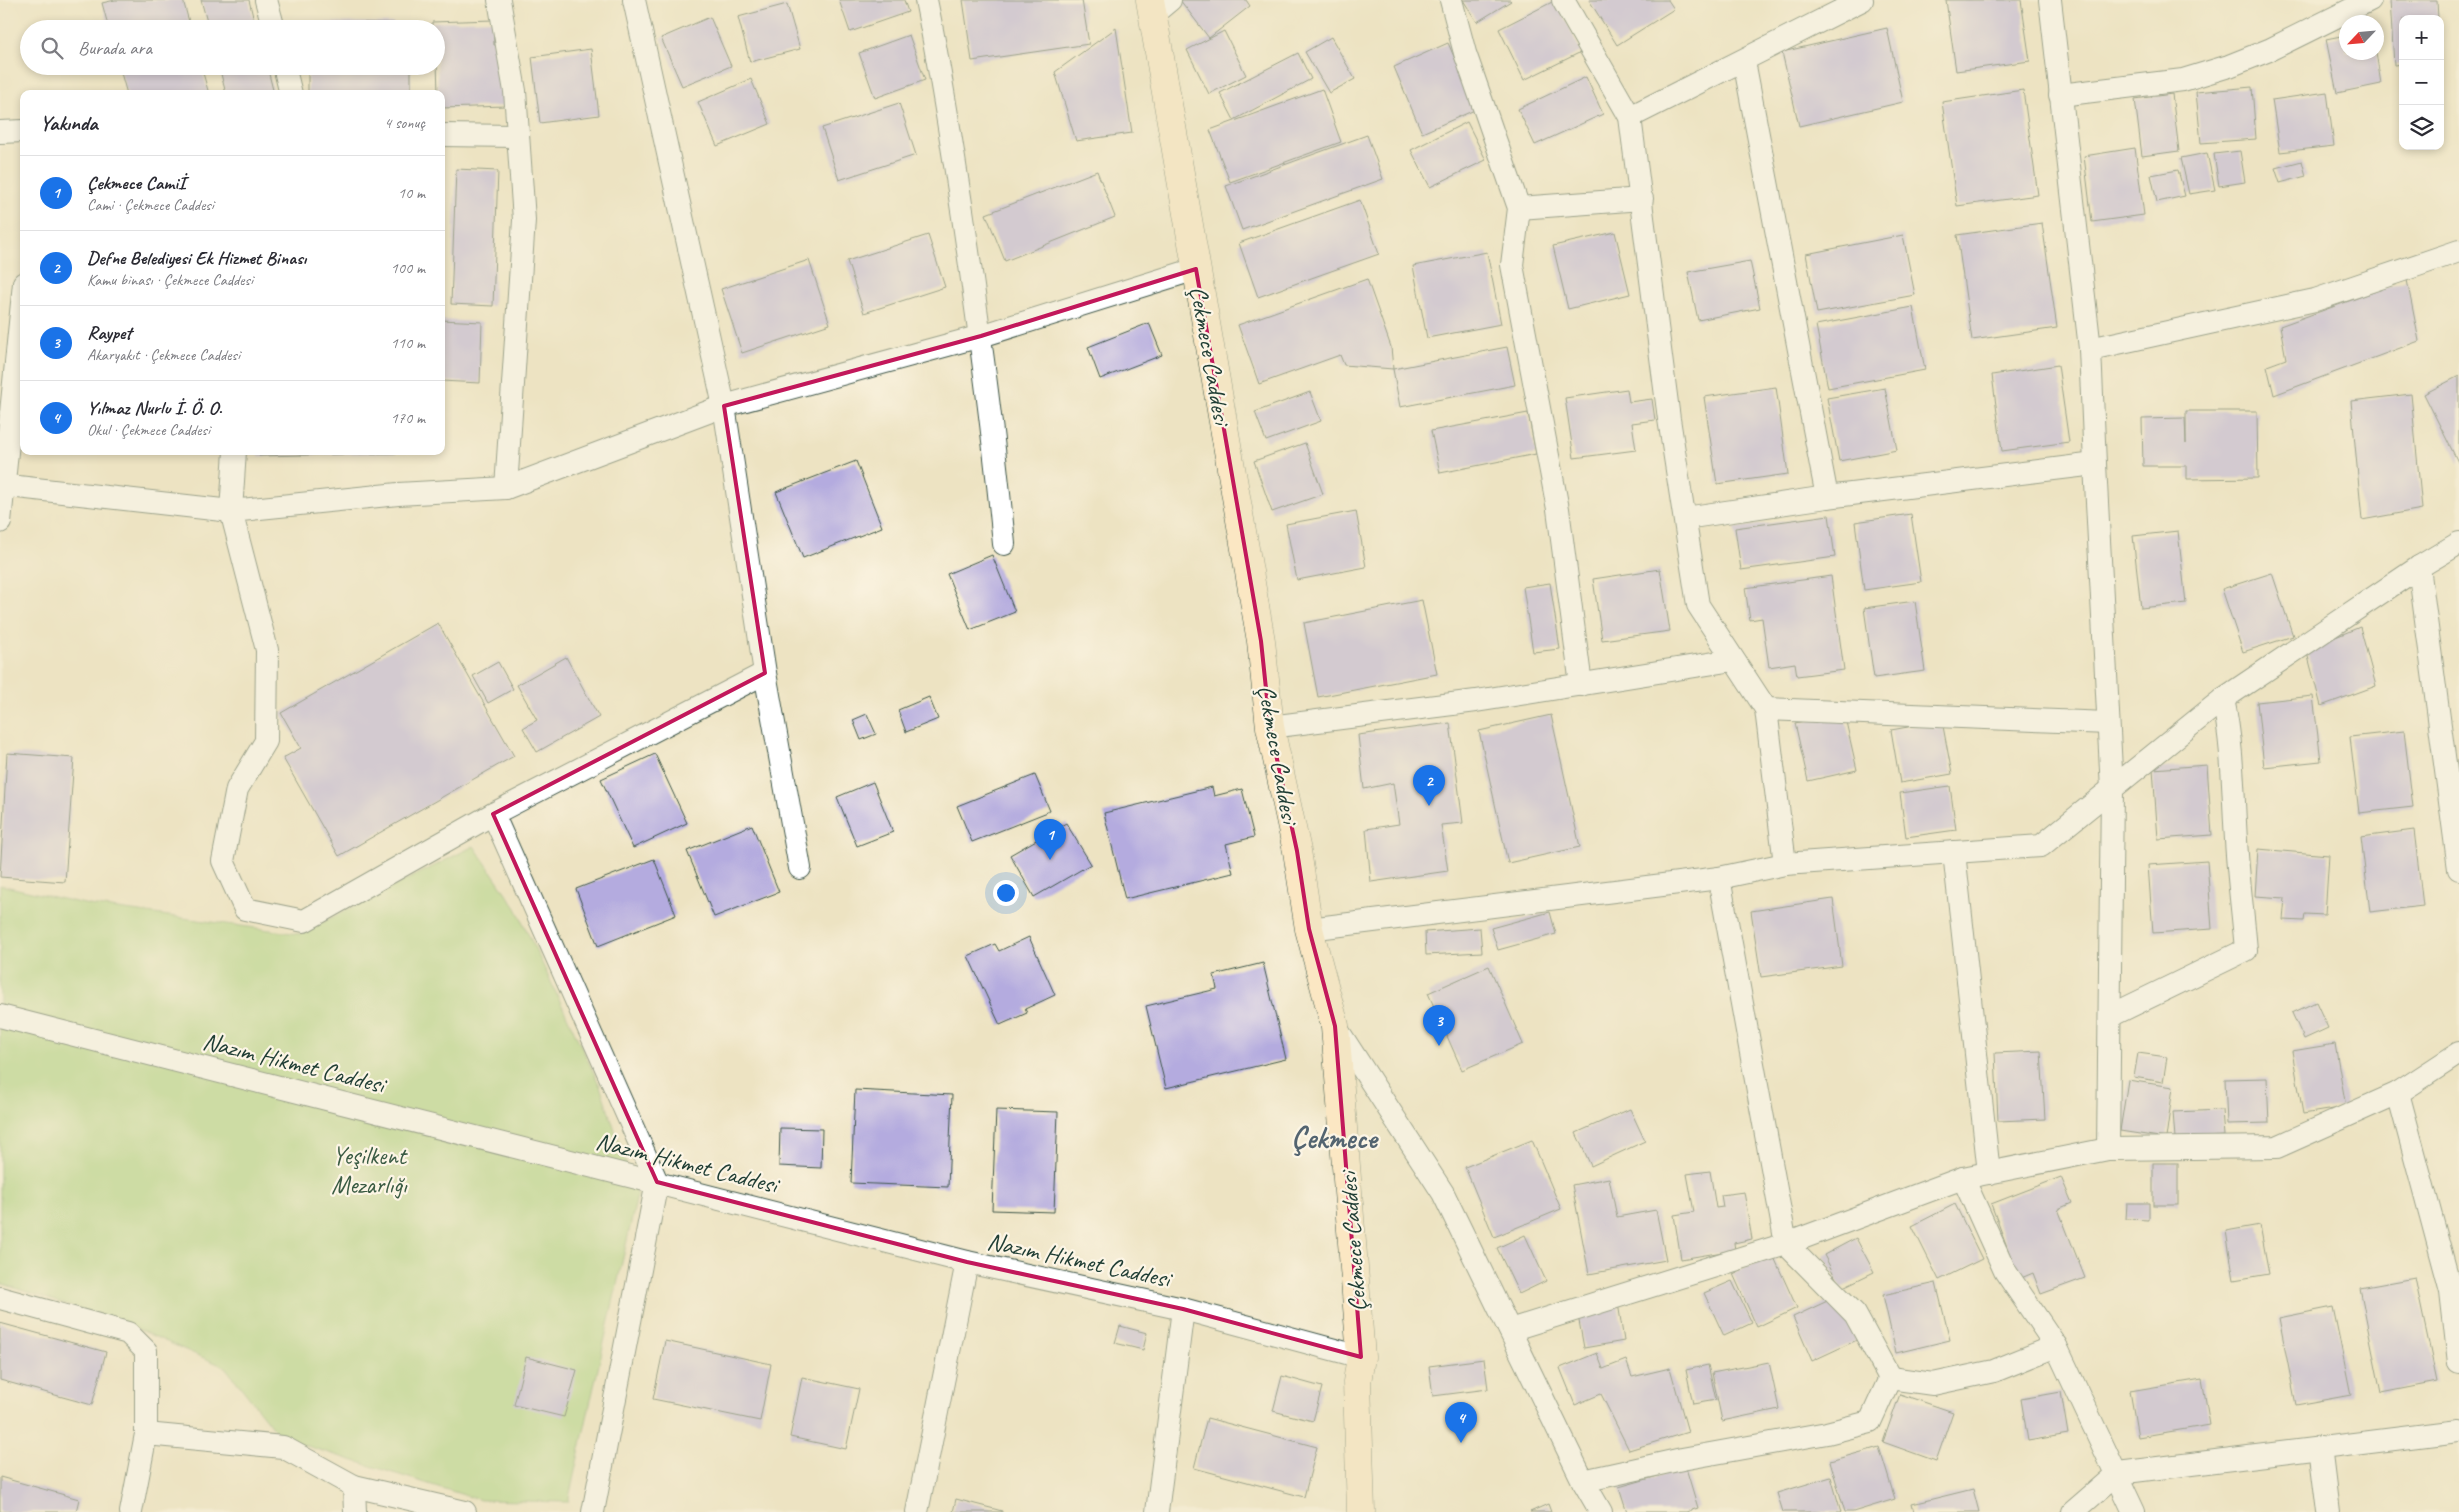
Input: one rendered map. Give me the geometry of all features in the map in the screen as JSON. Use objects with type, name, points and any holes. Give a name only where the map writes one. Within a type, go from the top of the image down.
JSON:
[{"type":"main road","name":"Çekmece Caddesi","points":[[1157,5],[1196,268],[1261,641],[1270,727],[1297,851],[1308,929],[1335,1026],[1361,1357],[1358,1382],[1361,1512]]},
{"type":"street","points":[[266,0],[272,20]]},
{"type":"street","points":[[499,0],[515,91],[524,220],[506,488]]},
{"type":"street","points":[[634,0],[724,406],[765,673],[800,868]]},
{"type":"street","points":[[926,0],[941,72],[981,336],[993,430],[1004,544]]},
{"type":"street","points":[[1451,0],[1465,53],[1519,208],[1512,265],[1558,509],[1581,685]]},
{"type":"street","points":[[1563,0],[1630,117],[1669,419],[1698,604],[1766,709],[1785,864]]},
{"type":"street","points":[[1630,117],[1744,61],[1839,5],[1862,0]]},
{"type":"street","points":[[2050,0],[2090,349],[2112,789],[2108,1149]]},
{"type":"street","points":[[2060,95],[2192,77],[2269,50],[2370,0]]},
{"type":"street","points":[[1744,61],[1828,496]]},
{"type":"street","points":[[286,75],[290,90]]},
{"type":"street","points":[[0,132],[20,131]]},
{"type":"street","points":[[445,135],[518,136]]},
{"type":"street","points":[[1519,208],[1642,199]]},
{"type":"street","points":[[2090,349],[2315,300],[2459,251]]},
{"type":"street","points":[[2,486],[231,511],[398,494],[506,488],[724,406],[981,336],[1196,268]]},
{"type":"street","points":[[0,522],[2,486],[20,320]]},
{"type":"street","points":[[235,455],[231,511],[268,650],[266,741],[237,789],[224,861],[245,909],[304,921],[493,814],[765,673]]},
{"type":"street","points":[[1685,518],[1828,496],[2095,464]]},
{"type":"street","points":[[1308,929],[1719,878],[1785,864],[2041,846],[2223,699],[2419,567],[2459,543]]},
{"type":"street","points":[[2419,567],[2459,869]]},
{"type":"street","points":[[1270,727],[1476,701],[1733,660]]},
{"type":"street","points":[[2110,1016],[2246,950],[2236,840],[2234,777],[2223,699]]},
{"type":"street","points":[[1766,709],[2108,723]]},
{"type":"street","points":[[493,814],[657,1182],[593,1512]]},
{"type":"street","points":[[1954,852],[1988,1173]]},
{"type":"street","points":[[1719,878],[1786,1244],[1855,1314],[1890,1378]]},
{"type":"street","name":"Nazım Hikmet Caddesi","points":[[0,1016],[967,1262],[1183,1310],[1361,1357]]},
{"type":"street","points":[[1335,1026],[1443,1193],[1583,1481],[1601,1512]]},
{"type":"street","points":[[1510,1330],[1786,1244],[1963,1178],[2108,1149],[2277,1147],[2398,1093],[2459,1052]]},
{"type":"street","points":[[2398,1093],[2451,1291],[2459,1363]]},
{"type":"street","points":[[1963,1178],[2005,1271],[2056,1346],[2118,1473],[2134,1512]]},
{"type":"street","points":[[918,1512],[967,1262]]},
{"type":"street","points":[[0,1298],[128,1333],[146,1351],[146,1434],[132,1512]]},
{"type":"street","points":[[1157,1512],[1183,1310]]},
{"type":"street","points":[[1890,1378],[1933,1384],[1994,1371],[2056,1346]]},
{"type":"street","points":[[1583,1481],[1682,1459],[1827,1433],[1870,1422],[1890,1378]]},
{"type":"street","points":[[2073,1512],[2118,1473],[2459,1431]]},
{"type":"street","points":[[146,1434],[283,1447],[354,1486],[465,1512]]},
{"type":"street","points":[[2320,1447],[2328,1512]]},
{"type":"street","points":[[354,1486],[355,1512]]},
{"type":"highlighted area","points":[[1196,269],[1261,641],[1270,727],[1297,851],[1309,929],[1335,1026],[1361,1357],[1183,1309],[967,1262],[657,1182],[493,814],[765,673],[724,406],[981,336]]},
{"type":"green space","name":"Yeşilkent Mezarlığı","points":[[474,846],[516,908],[600,1086],[637,1196],[568,1502],[480,1500],[281,1438],[225,1367],[130,1326],[0,1283],[0,885],[89,905],[299,934]]},
{"type":"building","points":[[115,0],[183,0],[189,20],[107,20],[102,3]]},
{"type":"building","points":[[201,0],[249,0],[254,20],[207,20]]},
{"type":"building","points":[[839,0],[904,0],[908,12],[850,32]]},
{"type":"building","points":[[963,0],[1082,0],[1089,44],[972,61]]},
{"type":"building","points":[[1180,0],[1246,0],[1250,6],[1209,38]]},
{"type":"building","points":[[1463,0],[1510,0],[1511,1],[1477,22]]},
{"type":"building","points":[[1556,0],[1581,52],[1524,80],[1499,29]]},
{"type":"building","points":[[1589,0],[1668,0],[1674,9],[1617,45]]},
{"type":"building","points":[[1946,0],[2021,0],[2030,61],[1956,71]]},
{"type":"building","points":[[2390,0],[2437,0],[2438,15],[2399,15],[2399,64],[2394,65]]},
{"type":"building","points":[[787,4],[800,49],[750,62],[738,17]]},
{"type":"building","points":[[710,17],[731,66],[682,86],[661,38]]},
{"type":"building","points":[[493,20],[494,45],[504,44],[506,106],[445,108],[445,90],[438,90],[437,75],[445,75],[445,22]]},
{"type":"building","points":[[1116,28],[1132,133],[1076,141],[1055,72]]},
{"type":"building","points":[[1887,28],[1903,102],[1799,126],[1782,52]]},
{"type":"building","points":[[1224,31],[1246,75],[1209,94],[1187,50]]},
{"type":"building","points":[[909,35],[925,80],[875,98],[859,53]]},
{"type":"building","points":[[2339,36],[2339,60],[2377,60],[2381,84],[2337,93],[2326,39]]},
{"type":"building","points":[[1331,37],[1355,79],[1329,93],[1305,52]]},
{"type":"building","points":[[1448,43],[1477,109],[1422,133],[1394,67]]},
{"type":"building","points":[[591,49],[599,115],[540,123],[532,57]]},
{"type":"building","points":[[1298,53],[1311,79],[1234,120],[1220,93]]},
{"type":"building","points":[[122,75],[204,75],[208,90],[126,90]]},
{"type":"building","points":[[221,75],[269,75],[273,90],[225,90]]},
{"type":"building","points":[[308,75],[411,75],[411,90],[308,90]]},
{"type":"building","points":[[1586,77],[1603,114],[1535,145],[1518,109]]},
{"type":"building","points":[[751,79],[770,124],[717,146],[698,102]]},
{"type":"building","points":[[2252,87],[2256,139],[2201,143],[2196,92]]},
{"type":"building","points":[[1322,89],[1341,142],[1230,182],[1210,130]]},
{"type":"building","points":[[2023,90],[2038,195],[1957,206],[1942,102]]},
{"type":"building","points":[[2327,92],[2334,146],[2280,152],[2272,100]]},
{"type":"building","points":[[2172,94],[2179,151],[2142,156],[2135,99]]},
{"type":"building","points":[[899,103],[916,155],[839,180],[822,128]]},
{"type":"building","points":[[1467,122],[1486,160],[1430,187],[1411,150]]},
{"type":"building","points":[[1367,135],[1383,179],[1242,230],[1226,186]]},
{"type":"building","points":[[2135,148],[2144,215],[2092,222],[2084,156]]},
{"type":"building","points":[[2240,151],[2245,182],[2219,186],[2214,154]]},
{"type":"building","points":[[2207,153],[2215,190],[2189,194],[2181,158]]},
{"type":"building","points":[[2302,161],[2306,176],[2280,183],[2275,168]]},
{"type":"building","points":[[456,169],[498,171],[493,306],[451,304]]},
{"type":"building","points":[[2178,170],[2185,196],[2157,202],[2151,175]]},
{"type":"building","points":[[1097,171],[1115,217],[1005,261],[986,214]]},
{"type":"building","points":[[1360,200],[1379,254],[1258,297],[1239,243]]},
{"type":"building","points":[[2042,223],[2057,328],[1972,340],[1957,235]]},
{"type":"building","points":[[1615,232],[1630,294],[1568,309],[1553,246]]},
{"type":"building","points":[[928,235],[945,287],[864,313],[847,261]]},
{"type":"building","points":[[1903,235],[1915,295],[1817,313],[1806,254]]},
{"type":"building","points":[[1487,252],[1501,324],[1427,338],[1413,266]]},
{"type":"building","points":[[809,260],[830,324],[742,353],[721,289]]},
{"type":"building","points":[[1750,261],[1760,308],[1698,320],[1688,272]]},
{"type":"building","points":[[1367,279],[1391,347],[1393,369],[1344,365],[1340,355],[1259,384],[1238,325]]},
{"type":"building","points":[[2407,280],[2419,341],[2274,395],[2267,366],[2286,359],[2280,326]]},
{"type":"building","points":[[1913,307],[1925,370],[1828,388],[1816,325]]},
{"type":"building","points":[[445,320],[482,322],[480,383],[445,381]]},
{"type":"building","points":[[1149,323],[1162,355],[1100,379],[1088,347]]},
{"type":"building","points":[[1507,347],[1515,385],[1400,407],[1393,369]]},
{"type":"building","points":[[2058,365],[2069,442],[2002,451],[1992,375]]},
{"type":"building","points":[[2459,376],[2459,464],[2424,394]]},
{"type":"building","points":[[1776,387],[1788,474],[1717,484],[1704,397]]},
{"type":"building","points":[[1885,388],[1897,450],[1839,461],[1827,398]]},
{"type":"building","points":[[1627,389],[1629,402],[1652,399],[1655,420],[1632,423],[1636,450],[1574,458],[1565,398]]},
{"type":"building","points":[[1310,392],[1321,421],[1266,441],[1255,412]]},
{"type":"building","points":[[2411,394],[2422,509],[2362,520],[2351,401]]},
{"type":"building","points":[[2186,411],[2257,411],[2258,478],[2187,479],[2187,466],[2143,466],[2142,419],[2185,418],[2186,444]]},
{"type":"building","points":[[1528,413],[1536,454],[1440,473],[1431,431]]},
{"type":"building","points":[[1305,443],[1323,494],[1272,512],[1254,461]]},
{"type":"building","points":[[259,455],[305,455],[259,456]]},
{"type":"building","points":[[856,461],[882,527],[803,558],[776,492]]},
{"type":"building","points":[[1356,511],[1366,567],[1297,580],[1286,524]]},
{"type":"building","points":[[1911,514],[1921,582],[1864,590],[1855,522]]},
{"type":"building","points":[[1829,515],[1835,557],[1741,570],[1735,528]]},
{"type":"building","points":[[2178,531],[2186,603],[2141,608],[2133,536]]},
{"type":"building","points":[[992,555],[1015,612],[970,630],[947,574]]},
{"type":"building","points":[[1660,569],[1670,631],[1602,640],[1593,579]]},
{"type":"building","points":[[2272,573],[2293,636],[2243,652],[2222,589]]},
{"type":"building","points":[[1831,576],[1844,670],[1797,676],[1795,663],[1769,667],[1762,618],[1750,620],[1745,588]]},
{"type":"building","points":[[1550,583],[1560,649],[1533,652],[1523,587]]},
{"type":"building","points":[[1422,600],[1437,674],[1318,697],[1304,623]]},
{"type":"building","points":[[1915,601],[1925,671],[1874,678],[1864,608]]},
{"type":"building","points":[[438,623],[514,756],[339,856],[283,758],[301,748],[281,713]]},
{"type":"building","points":[[2360,627],[2376,686],[2321,706],[2306,649]]},
{"type":"building","points":[[566,657],[599,717],[537,752],[523,728],[537,720],[517,685]]},
{"type":"building","points":[[498,662],[513,689],[488,703],[473,676]]},
{"type":"building","points":[[2313,696],[2321,761],[2264,767],[2257,702]]},
{"type":"building","points":[[929,697],[938,719],[906,732],[898,710]]},
{"type":"building","points":[[1844,713],[1857,770],[1808,781],[1795,723]]},
{"type":"building","points":[[867,714],[876,734],[861,740],[853,720]]},
{"type":"building","points":[[1551,715],[1580,847],[1508,863],[1479,731]]},
{"type":"building","points":[[1942,721],[1952,774],[1900,783],[1891,730]]},
{"type":"building","points":[[1450,723],[1463,823],[1441,825],[1448,871],[1371,882],[1366,829],[1399,824],[1393,783],[1364,789],[1358,735]]},
{"type":"building","points":[[2404,731],[2413,807],[2359,813],[2350,737]]},
{"type":"building","points":[[7,753],[74,758],[65,882],[0,877]]},
{"type":"building","points":[[655,754],[687,823],[633,848],[601,779]]},
{"type":"building","points":[[2207,765],[2212,835],[2158,839],[2153,769]]},
{"type":"building","points":[[1035,775],[1050,811],[972,842],[957,806]]},
{"type":"building","points":[[873,782],[893,832],[857,846],[837,797]]},
{"type":"building","points":[[1950,786],[1956,830],[1906,837],[1900,793]]},
{"type":"building","points":[[1212,787],[1214,796],[1242,789],[1254,837],[1226,844],[1233,873],[1125,899],[1104,813]]},
{"type":"building","points":[[1066,823],[1091,864],[1034,897],[1010,855]]},
{"type":"building","points":[[752,825],[779,892],[714,917],[687,851]]},
{"type":"building","points":[[2414,830],[2423,906],[2370,912],[2361,837]]},
{"type":"building","points":[[2258,849],[2329,855],[2325,915],[2305,914],[2304,921],[2283,920],[2285,898],[2255,896]]},
{"type":"building","points":[[654,859],[676,915],[598,946],[576,889]]},
{"type":"building","points":[[2207,861],[2212,929],[2153,933],[2148,865]]},
{"type":"building","points":[[1833,899],[1842,966],[1761,977],[1751,911]]},
{"type":"building","points":[[1550,912],[1556,934],[1498,950],[1491,928]]},
{"type":"building","points":[[1480,928],[1482,952],[1426,955],[1425,932]]},
{"type":"building","points":[[1029,937],[1055,995],[1025,1009],[1027,1013],[1000,1025],[968,956],[995,944],[999,951]]},
{"type":"building","points":[[1263,963],[1286,1059],[1166,1088],[1146,1006],[1217,989],[1214,975]]},
{"type":"building","points":[[1489,966],[1523,1044],[1462,1070],[1428,993]]},
{"type":"building","points":[[2316,1002],[2328,1028],[2304,1039],[2292,1013]]},
{"type":"building","points":[[2335,1044],[2346,1107],[2303,1114],[2292,1051]]},
{"type":"building","points":[[2041,1051],[2045,1119],[1998,1121],[1995,1053]]},
{"type":"building","points":[[2138,1053],[2167,1057],[2163,1082],[2134,1077]]},
{"type":"building","points":[[2267,1078],[2269,1123],[2227,1124],[2225,1079]]},
{"type":"building","points":[[2128,1080],[2173,1087],[2166,1138],[2120,1131]]},
{"type":"building","points":[[855,1090],[952,1095],[948,1187],[851,1183]]},
{"type":"building","points":[[1630,1109],[1645,1141],[1591,1166],[1576,1133]]},
{"type":"building","points":[[996,1110],[1058,1112],[1054,1212],[992,1210]]},
{"type":"building","points":[[2222,1110],[2224,1136],[2175,1138],[2173,1112]]},
{"type":"building","points":[[780,1128],[822,1129],[821,1168],[779,1166]]},
{"type":"building","points":[[1532,1140],[1561,1209],[1494,1237],[1465,1167]]},
{"type":"building","points":[[2153,1163],[2178,1163],[2178,1205],[2153,1205]]},
{"type":"building","points":[[1710,1171],[1716,1208],[1723,1207],[1721,1195],[1744,1192],[1752,1239],[1734,1243],[1735,1250],[1681,1259],[1674,1215],[1694,1212],[1687,1174]]},
{"type":"building","points":[[2061,1177],[2072,1203],[2058,1209],[2085,1278],[2041,1294],[2033,1273],[2019,1279],[1991,1204]]},
{"type":"building","points":[[1609,1178],[1617,1217],[1656,1210],[1666,1260],[1589,1274],[1572,1185]]},
{"type":"building","points":[[2127,1203],[2149,1203],[2149,1220],[2126,1219]]},
{"type":"building","points":[[1955,1204],[1982,1259],[1939,1280],[1912,1226]]},
{"type":"building","points":[[2260,1225],[2269,1274],[2234,1280],[2226,1231]]},
{"type":"building","points":[[1525,1235],[1546,1281],[1519,1294],[1497,1248]]},
{"type":"building","points":[[1856,1238],[1874,1272],[1841,1288],[1824,1255]]},
{"type":"building","points":[[1773,1255],[1797,1308],[1757,1327],[1733,1274]]},
{"type":"building","points":[[2415,1278],[2437,1382],[2381,1393],[2360,1288]]},
{"type":"building","points":[[1732,1281],[1752,1323],[1724,1336],[1704,1293]]},
{"type":"building","points":[[1936,1283],[1950,1340],[1896,1353],[1883,1295]]},
{"type":"building","points":[[1836,1297],[1857,1340],[1812,1361],[1793,1317]]},
{"type":"building","points":[[1618,1303],[1624,1341],[1584,1348],[1577,1310]]},
{"type":"building","points":[[2333,1307],[2351,1395],[2296,1405],[2279,1318]]},
{"type":"building","points":[[0,1323],[106,1352],[92,1405],[0,1380]]},
{"type":"building","points":[[1120,1326],[1147,1333],[1143,1350],[1115,1343]]},
{"type":"building","points":[[665,1341],[771,1364],[760,1421],[653,1399]]},
{"type":"building","points":[[1597,1353],[1603,1369],[1626,1360],[1632,1377],[1670,1368],[1688,1432],[1629,1450],[1601,1394],[1575,1405],[1560,1368]]},
{"type":"building","points":[[526,1357],[577,1370],[564,1417],[514,1405]]},
{"type":"building","points":[[1484,1359],[1488,1389],[1433,1396],[1429,1366]]},
{"type":"building","points":[[1769,1362],[1779,1409],[1722,1421],[1712,1373]]},
{"type":"building","points":[[1708,1365],[1716,1400],[1693,1404],[1686,1370]]},
{"type":"building","points":[[1282,1376],[1322,1387],[1313,1421],[1273,1411]]},
{"type":"building","points":[[802,1377],[859,1389],[846,1449],[790,1437]]},
{"type":"building","points":[[2202,1379],[2210,1425],[2138,1437],[2130,1391]]},
{"type":"building","points":[[2061,1392],[2068,1434],[2028,1441],[2021,1399]]},
{"type":"building","points":[[1900,1394],[1953,1412],[1936,1461],[1883,1442]]},
{"type":"building","points":[[1207,1418],[1317,1447],[1304,1497],[1194,1468]]},
{"type":"building","points":[[1879,1447],[1895,1499],[1853,1512],[1845,1512],[1830,1461]]},
{"type":"building","points":[[1686,1468],[1698,1508],[1686,1512],[1627,1512],[1619,1487]]},
{"type":"building","points":[[0,1477],[79,1499],[76,1512],[0,1512]]},
{"type":"building","points":[[1831,1477],[1841,1512],[1783,1512],[1777,1493]]},
{"type":"building","points":[[1973,1489],[1979,1512],[1914,1512],[1912,1504]]},
{"type":"building","points":[[956,1499],[1002,1511],[1002,1512],[953,1512]]},
{"type":"building","points":[[1548,1504],[1551,1512],[1530,1512]]},
{"type":"place","name":"Defne Belediyesi Ek Hizmet Binası","points":[[1429,806]]},
{"type":"place","name":"Çekmece Camiİ","points":[[1050,860]]},
{"type":"place","name":"Raypet","points":[[1439,1046]]},
{"type":"place","name":"Yılmaz Nurlu İ. Ö. O.","points":[[1461,1443]]},
{"type":"district","name":"Çekmece","points":[[1334,1138]]}]
